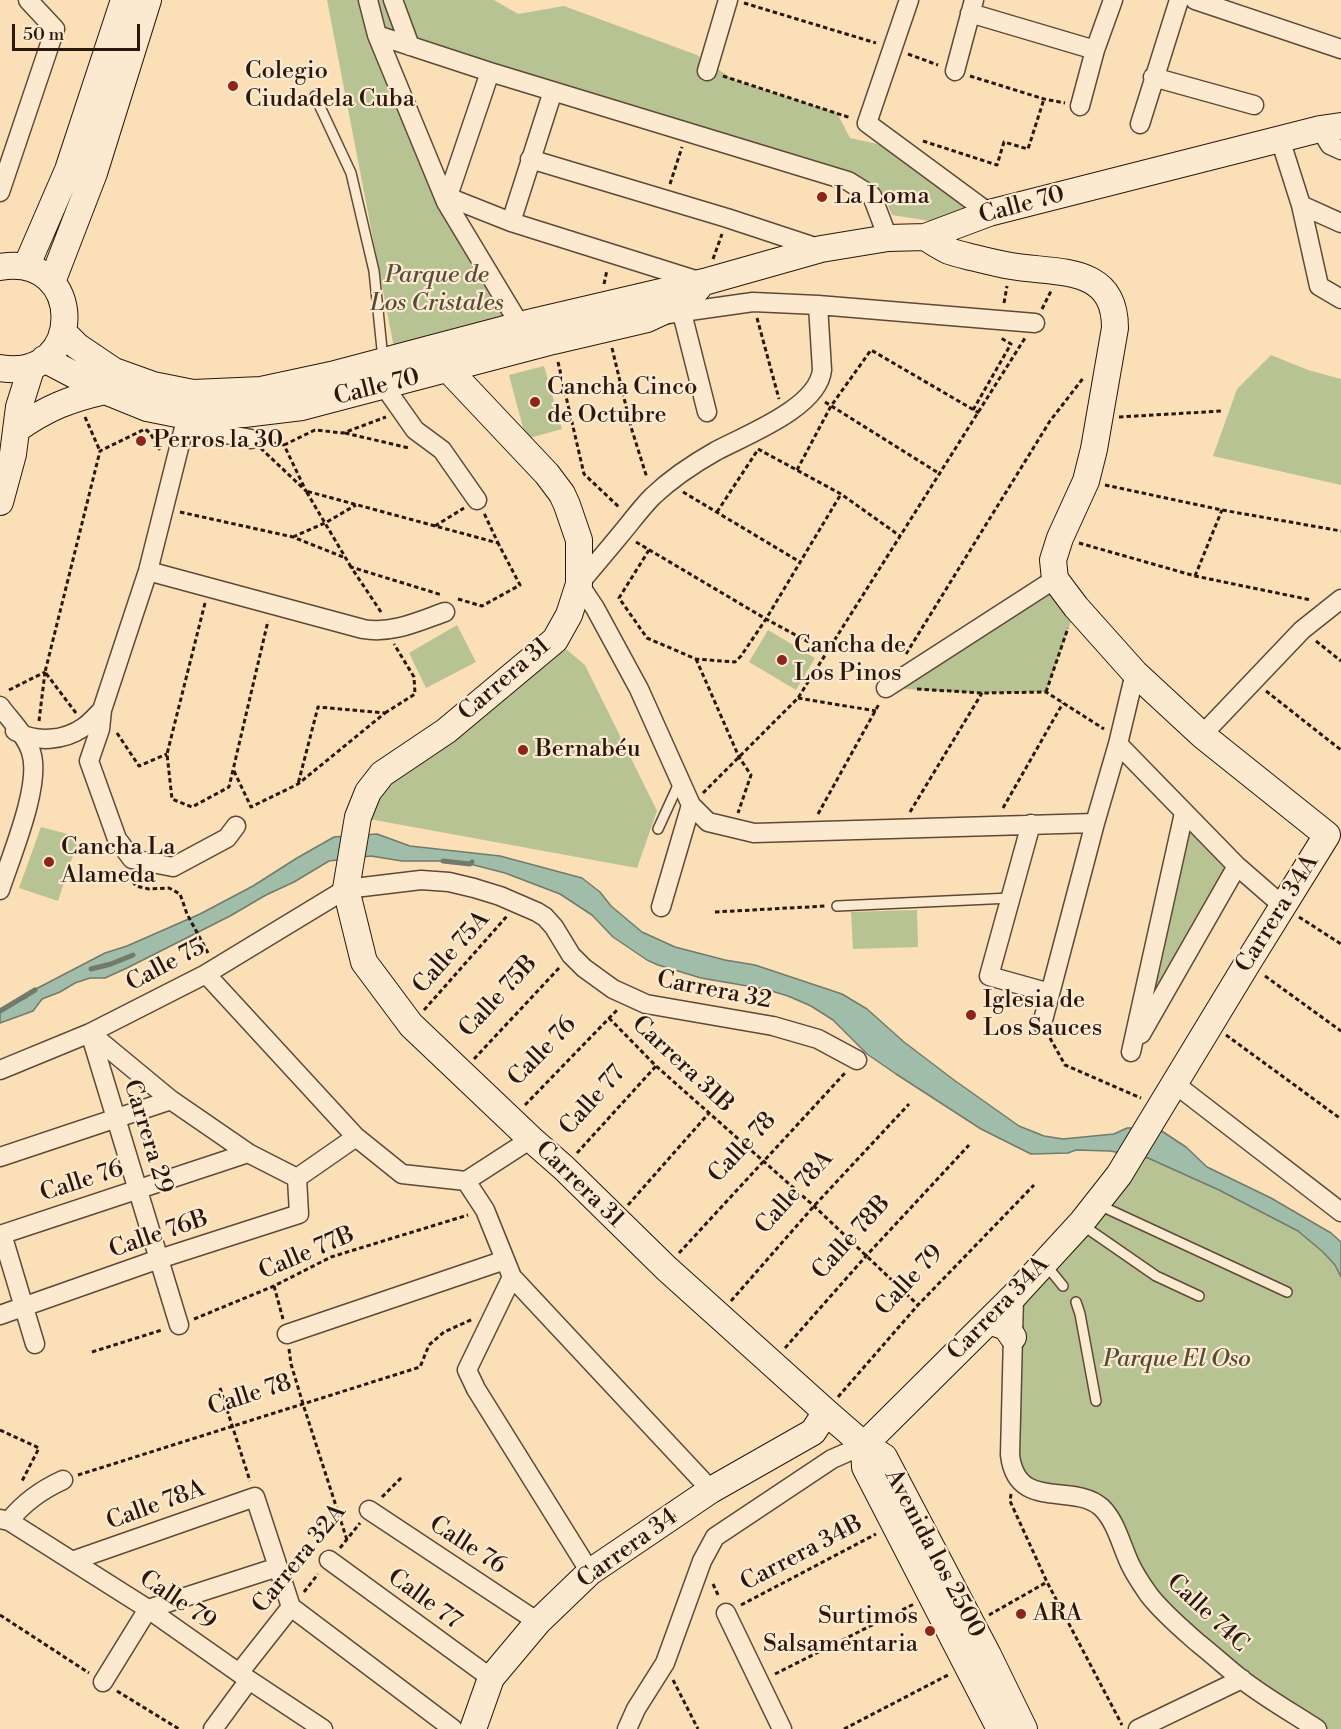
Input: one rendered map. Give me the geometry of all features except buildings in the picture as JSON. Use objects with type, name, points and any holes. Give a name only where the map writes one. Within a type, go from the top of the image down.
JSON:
[{"type":"main road","points":[[26,267],[68,170],[124,0]]},
{"type":"main road","points":[[52,282],[94,174],[148,0]]},
{"type":"main road","name":"Calle 70","points":[[63,332],[77,346],[114,371],[153,385],[193,393],[261,390],[374,376],[448,370],[553,341],[602,318],[704,282],[821,249],[888,238],[925,237],[989,213],[1330,127]]},
{"type":"main road","points":[[925,237],[950,252],[1011,266],[1061,271],[1083,277],[1097,284],[1108,295],[1114,310],[1114,337],[1094,449],[1086,481],[1060,538],[1053,560],[1054,579],[1135,673],[1202,735],[1334,840]]},
{"type":"main road","points":[[0,267],[26,267],[41,273],[60,293],[65,319],[63,332],[56,347],[38,363],[17,370],[0,368]]},
{"type":"main road","name":"Calle 70","points":[[38,363],[147,408],[186,421],[302,407],[429,349],[520,325],[669,314],[704,282]]},
{"type":"main road","name":"Carrera 31","points":[[429,349],[547,474],[562,494],[579,540],[579,584],[569,615],[555,640],[446,731],[382,774],[368,792],[358,818],[346,884],[364,962],[411,1025],[564,1168],[666,1268],[864,1445]]},
{"type":"main road","points":[[0,502],[13,454],[19,407],[38,363]]},
{"type":"main road","points":[[17,429],[55,405],[76,397],[105,391]]},
{"type":"main road","name":"Carrera 34A","points":[[864,1445],[1014,1296],[1089,1213],[1119,1175],[1283,906],[1334,840]]},
{"type":"main road","points":[[989,1321],[1006,1327],[1013,1337]]},
{"type":"main road","name":"Carrera 34","points":[[473,1729],[491,1678],[538,1622],[590,1572],[711,1490],[813,1432],[825,1412]]},
{"type":"main road","name":"Avenida los 2500","points":[[864,1445],[865,1467],[1000,1729]]},
{"type":"main road","name":"Avenida los 2500","points":[[864,1445],[884,1457],[1024,1729]]},
{"type":"street","points":[[0,192],[55,29],[28,0]]},
{"type":"street","points":[[368,0],[377,35],[447,200],[520,325]]},
{"type":"street","points":[[393,0],[410,46]]},
{"type":"street","points":[[707,71],[728,0]]},
{"type":"street","points":[[909,0],[867,123],[989,213]]},
{"type":"street","points":[[1080,106],[1095,50],[1113,0]]},
{"type":"street","points":[[1140,123],[1179,0]]},
{"type":"street","points":[[1195,0],[1341,49]]},
{"type":"street","points":[[955,71],[972,6],[1095,50]]},
{"type":"street","points":[[377,35],[490,72],[848,181],[872,196],[888,238]]},
{"type":"street","points":[[447,200],[490,72]]},
{"type":"street","points":[[1154,77],[1254,105]]},
{"type":"street","points":[[511,222],[553,91]]},
{"type":"street","points":[[1330,127],[1330,145],[1341,150]]},
{"type":"street","points":[[1280,139],[1301,205],[1319,286],[1341,299]]},
{"type":"street","points":[[530,159],[728,218],[821,249]]},
{"type":"street","points":[[447,200],[704,282]]},
{"type":"street","points":[[1301,205],[1341,223]]},
{"type":"street","points":[[707,412],[669,314],[753,302],[1035,323]]},
{"type":"street","points":[[818,306],[822,370],[820,381],[811,393],[777,419],[703,459],[668,483],[652,497],[579,584],[595,608],[639,689],[691,805],[708,822],[754,833],[1095,823]]},
{"type":"street","points":[[374,376],[415,430],[442,450],[477,500]]},
{"type":"street","points":[[236,826],[227,838],[173,867],[132,859],[117,839],[89,761],[100,729],[102,710],[148,572],[186,421],[251,440]]},
{"type":"street","points":[[148,572],[363,629],[389,630],[449,605]]},
{"type":"street","points":[[886,688],[1054,579]]},
{"type":"street","points":[[1202,735],[1302,630],[1338,602]]},
{"type":"street","points":[[1042,1024],[1095,823],[1119,742],[1135,673]]},
{"type":"street","points":[[0,890],[28,808],[33,777],[29,737],[4,698]]},
{"type":"street","points":[[0,726],[29,737],[53,738],[67,735],[84,727],[102,710]]},
{"type":"street","points":[[1119,742],[1184,813],[1237,866],[1283,906]]},
{"type":"street","points":[[661,906],[691,805]]},
{"type":"street","points":[[1184,813],[1131,1052],[1237,866]]},
{"type":"street","points":[[1031,824],[990,976],[1050,993]]},
{"type":"street","points":[[346,884],[421,880],[448,882],[474,888],[529,907],[545,917],[571,955]]},
{"type":"street","name":"Calle 75","points":[[0,1070],[90,1033],[206,974],[346,884]]},
{"type":"street","name":"Carrera 32","points":[[571,955],[584,968],[613,989],[646,1004],[773,1026],[818,1039],[857,1060]]},
{"type":"street","points":[[206,974],[356,1137],[402,1174],[466,1181],[531,1139]]},
{"type":"street","points":[[90,1033],[171,1100],[248,1152],[297,1178],[356,1137]]},
{"type":"street","name":"Carrera 29","points":[[90,1033],[179,1325]]},
{"type":"street","points":[[1175,1084],[1341,1212]]},
{"type":"street","points":[[0,1157],[171,1100]]},
{"type":"street","name":"Calle 76","points":[[1,1234],[248,1152]]},
{"type":"street","name":"Calle 76B","points":[[0,1315],[159,1259],[299,1214],[297,1178]]},
{"type":"street","points":[[466,1181],[485,1210],[512,1278],[711,1490]]},
{"type":"street","points":[[1,1234],[35,1344]]},
{"type":"street","points":[[286,1334],[506,1260]]},
{"type":"street","points":[[512,1278],[467,1370],[476,1389],[590,1572]]},
{"type":"street","points":[[1013,1469],[1010,1455],[1014,1296]]},
{"type":"street","name":"Carrera 34A","points":[[627,1729],[636,1709],[666,1663],[702,1561],[715,1537],[832,1459],[864,1445]]},
{"type":"street","name":"Calle 74C","points":[[1013,1469],[1026,1486],[1036,1491],[1080,1497],[1099,1505],[1112,1522],[1131,1566],[1150,1597],[1175,1623],[1242,1679],[1317,1729]]},
{"type":"street","points":[[5,1520],[39,1492],[63,1480]]},
{"type":"street","points":[[255,1497],[291,1608],[453,1729]]},
{"type":"street","name":"Calle 78A","points":[[72,1562],[255,1497]]},
{"type":"street","name":"Calle 76","points":[[369,1510],[538,1622]]},
{"type":"street","name":"Calle 79","points":[[5,1520],[148,1609],[323,1729]]},
{"type":"street","name":"Calle 77","points":[[329,1560],[491,1678]]},
{"type":"street","points":[[103,1682],[148,1609],[278,1567]]},
{"type":"street","name":"Carrera 32A","points":[[213,1729],[244,1677],[291,1608]]},
{"type":"street","points":[[726,1612],[782,1729]]},
{"type":"street","points":[[1138,1729],[1242,1679]]},
{"type":"lane","points":[[315,96],[351,173],[374,271],[374,376]]},
{"type":"lane","points":[[658,829],[680,781]]},
{"type":"lane","points":[[837,906],[1011,897]]},
{"type":"lane","points":[[1199,1296],[1156,1276],[1091,1231],[1089,1213],[1287,1292]]},
{"type":"lane","points":[[1045,1263],[1063,1286]]},
{"type":"lane","points":[[1076,1302],[1096,1401]]},
{"type":"path","points":[[665,200],[687,132]]},
{"type":"path","points":[[704,282],[728,218]]},
{"type":"path","points":[[612,254],[602,318],[641,459]]},
{"type":"path","points":[[1000,320],[1011,266]]},
{"type":"path","points":[[691,805],[798,698],[1035,323],[1061,271]]},
{"type":"path","points":[[753,302],[777,395]]},
{"type":"path","points":[[553,341],[584,474],[627,526],[650,550],[766,619],[827,652]]},
{"type":"path","points":[[973,410],[1011,344]]},
{"type":"path","points":[[796,470],[831,406],[871,350],[978,413]]},
{"type":"path","points":[[904,658],[1050,421],[1086,375]]},
{"type":"path","points":[[811,393],[940,474]]},
{"type":"path","points":[[29,737],[100,451],[76,397]]},
{"type":"path","points":[[344,433],[402,411]]},
{"type":"path","points":[[1099,418],[1222,411]]},
{"type":"path","points":[[100,451],[145,429],[150,433],[172,473]]},
{"type":"path","points":[[251,440],[284,445],[315,430],[344,433],[413,449]]},
{"type":"path","points":[[251,440],[306,491],[498,543]]},
{"type":"path","points":[[740,440],[841,494],[900,536]]},
{"type":"path","points":[[233,770],[251,807],[298,784],[385,713],[415,694],[414,677],[389,630],[306,491],[284,445]]},
{"type":"path","points":[[717,512],[758,449]]},
{"type":"path","points":[[1086,481],[1222,510],[1341,531]]},
{"type":"path","points":[[668,483],[800,562]]},
{"type":"path","points":[[650,550],[619,598],[647,638],[696,659],[735,662],[766,619],[841,494]]},
{"type":"path","points":[[351,567],[449,605],[482,606],[520,585],[477,500],[435,526]]},
{"type":"path","points":[[293,537],[325,523],[356,505]]},
{"type":"path","points":[[163,509],[293,537],[345,558]]},
{"type":"path","points":[[1195,576],[1222,510]]},
{"type":"path","points":[[1060,538],[1195,576],[1338,602]]},
{"type":"path","points":[[209,587],[167,754],[172,799],[192,807],[229,787],[272,605]]},
{"type":"path","points":[[1046,692],[1076,607]]},
{"type":"path","points":[[1302,630],[1341,661]]},
{"type":"path","points":[[696,659],[739,757],[751,775],[733,829]]},
{"type":"path","points":[[4,698],[45,672]]},
{"type":"path","points":[[45,672],[78,715],[102,710],[139,766],[167,754]]},
{"type":"path","points":[[1253,680],[1341,750]]},
{"type":"path","points":[[886,688],[982,693],[1046,692],[1119,742]]},
{"type":"path","points":[[899,829],[982,693]]},
{"type":"path","points":[[798,698],[876,711],[808,831]]},
{"type":"path","points":[[993,826],[1063,703]]},
{"type":"path","points":[[298,784],[318,707],[385,713]]},
{"type":"path","points":[[132,859],[130,878],[136,886],[149,889],[169,888],[180,894],[200,940]]},
{"type":"path","name":"Calle 75A","points":[[411,1025],[518,904]]},
{"type":"path","points":[[715,912],[837,906]]},
{"type":"path","points":[[1283,906],[1341,944]]},
{"type":"path","name":"Calle 75B","points":[[461,1073],[571,955]]},
{"type":"path","points":[[1247,963],[1341,1031]]},
{"type":"path","name":"Carrera 31B","points":[[609,1018],[657,1066],[814,1206],[918,1305]]},
{"type":"path","name":"Calle 76","points":[[511,1119],[609,1018]]},
{"type":"path","points":[[1042,1024],[1065,1065],[1161,1108]]},
{"type":"path","points":[[1211,1024],[1341,1119]]},
{"type":"path","name":"Calle 78","points":[[666,1268],[857,1060]]},
{"type":"path","name":"Calle 77","points":[[564,1168],[657,1066]]},
{"type":"path","name":"Calle 78A","points":[[718,1316],[814,1206],[909,1104]]},
{"type":"path","points":[[615,1219],[710,1113]]},
{"type":"path","name":"Calle 78B","points":[[771,1364],[866,1256],[969,1145]]},
{"type":"path","name":"Calle 79","points":[[825,1412],[918,1305],[1034,1185]]},
{"type":"path","name":"Calle 77B","points":[[179,1325],[274,1286],[331,1257],[485,1210]]},
{"type":"path","points":[[274,1286],[291,1364],[347,1540]]},
{"type":"path","name":"Calle 78","points":[[63,1480],[420,1367],[429,1345],[444,1332],[497,1309]]},
{"type":"path","points":[[92,1352],[179,1325]]},
{"type":"path","points":[[219,1388],[255,1497]]},
{"type":"path","points":[[0,1430],[39,1448],[19,1488]]},
{"type":"path","points":[[1013,1469],[1010,1501],[1047,1582],[1124,1729]]},
{"type":"path","name":"Carrera 32A","points":[[291,1608],[369,1510],[402,1478]]},
{"type":"path","name":"Carrera 34B","points":[[726,1612],[893,1525]]},
{"type":"path","points":[[702,1561],[726,1612]]},
{"type":"path","points":[[971,1625],[1047,1582]]},
{"type":"path","points":[[759,1682],[932,1595]]},
{"type":"path","points":[[666,1663],[698,1729]]},
{"type":"path","points":[[844,1729],[968,1665]]},
{"type":"green space","name":"Parque de Los Cristales","points":[[327,0],[368,0],[446,202],[520,325],[396,358]]},
{"type":"green space","points":[[373,0],[494,0],[518,14],[564,6],[697,55],[734,80],[837,113],[850,138],[882,145],[971,211],[930,221],[892,215],[885,198],[858,175],[800,156],[701,131],[584,91],[438,48],[384,29]]},
{"type":"green space","points":[[1271,355],[1308,370],[1341,379],[1341,485],[1213,456],[1237,389]]},
{"type":"green space","name":"Cancha Cinco de Octubre","points":[[544,366],[562,429],[526,439],[509,375]]},
{"type":"green space","points":[[1055,579],[1076,607],[1046,692],[982,693],[886,688]]},
{"type":"green space","points":[[457,625],[476,662],[426,688],[409,653]]},
{"type":"green space","name":"Cancha de Los Pinos","points":[[768,630],[815,658],[796,690],[749,662]]},
{"type":"green space","name":"Bernabéu","points":[[555,640],[585,665],[657,811],[637,868],[358,817],[368,792]]},
{"type":"green space","points":[[1184,813],[1237,866],[1131,1052]]},
{"type":"green space","name":"Cancha La Alameda","points":[[41,827],[79,837],[58,901],[19,888]]},
{"type":"green space","points":[[917,910],[918,947],[853,949],[851,912]]},
{"type":"green space","name":"Parque El Oso","points":[[1132,1154],[1148,1158],[1219,1190],[1298,1231],[1323,1252],[1335,1265],[1341,1277],[1341,1729],[1317,1729],[1175,1623],[1108,1516],[1016,1475],[1014,1296]]},
{"type":"shaded area","points":[[377,834],[410,846],[500,856],[582,878],[642,932],[675,947],[755,965],[842,994],[867,1009],[904,1042],[1019,1126],[1044,1136],[1063,1139],[1114,1134],[1127,1128],[1157,1128],[1186,1147],[1207,1167],[1271,1198],[1331,1233],[1341,1242],[1341,1277],[1335,1265],[1323,1252],[1298,1231],[1219,1190],[1148,1158],[1110,1151],[1076,1150],[1068,1153],[1031,1154],[981,1129],[896,1074],[867,1054],[833,1020],[811,1006],[765,989],[701,978],[658,965],[613,937],[592,915],[560,894],[505,873],[470,864],[444,861],[402,861],[371,856],[329,861],[230,916],[127,968],[105,978],[90,978],[75,983],[42,999],[33,1011],[0,1023],[0,1009],[26,998],[32,991],[105,953],[127,946],[200,914],[253,886],[334,837]]},
{"type":"waterway","points":[[443,861],[470,864],[472,862]]},
{"type":"waterway","points":[[91,969],[133,955]]},
{"type":"waterway","points":[[0,1011],[35,990]]},
{"type":"place","name":"Colegio Ciudadela Cuba","points":[[233,86]]},
{"type":"place","name":"La Loma","points":[[822,197]]},
{"type":"place","name":"Cancha Cinco de Octubre","points":[[535,402]]},
{"type":"place","name":"Perros la 30","points":[[141,441]]},
{"type":"place","name":"Cancha de Los Pinos","points":[[782,660]]},
{"type":"place","name":"Bernabéu","points":[[523,750]]},
{"type":"place","name":"Cancha La Alameda","points":[[49,862]]},
{"type":"place","name":"Iglesia de Los Sauces","points":[[971,1015]]},
{"type":"place","name":"ARA","points":[[1021,1614]]},
{"type":"place","name":"Surtimos Salsamentaria","points":[[930,1631]]}]
